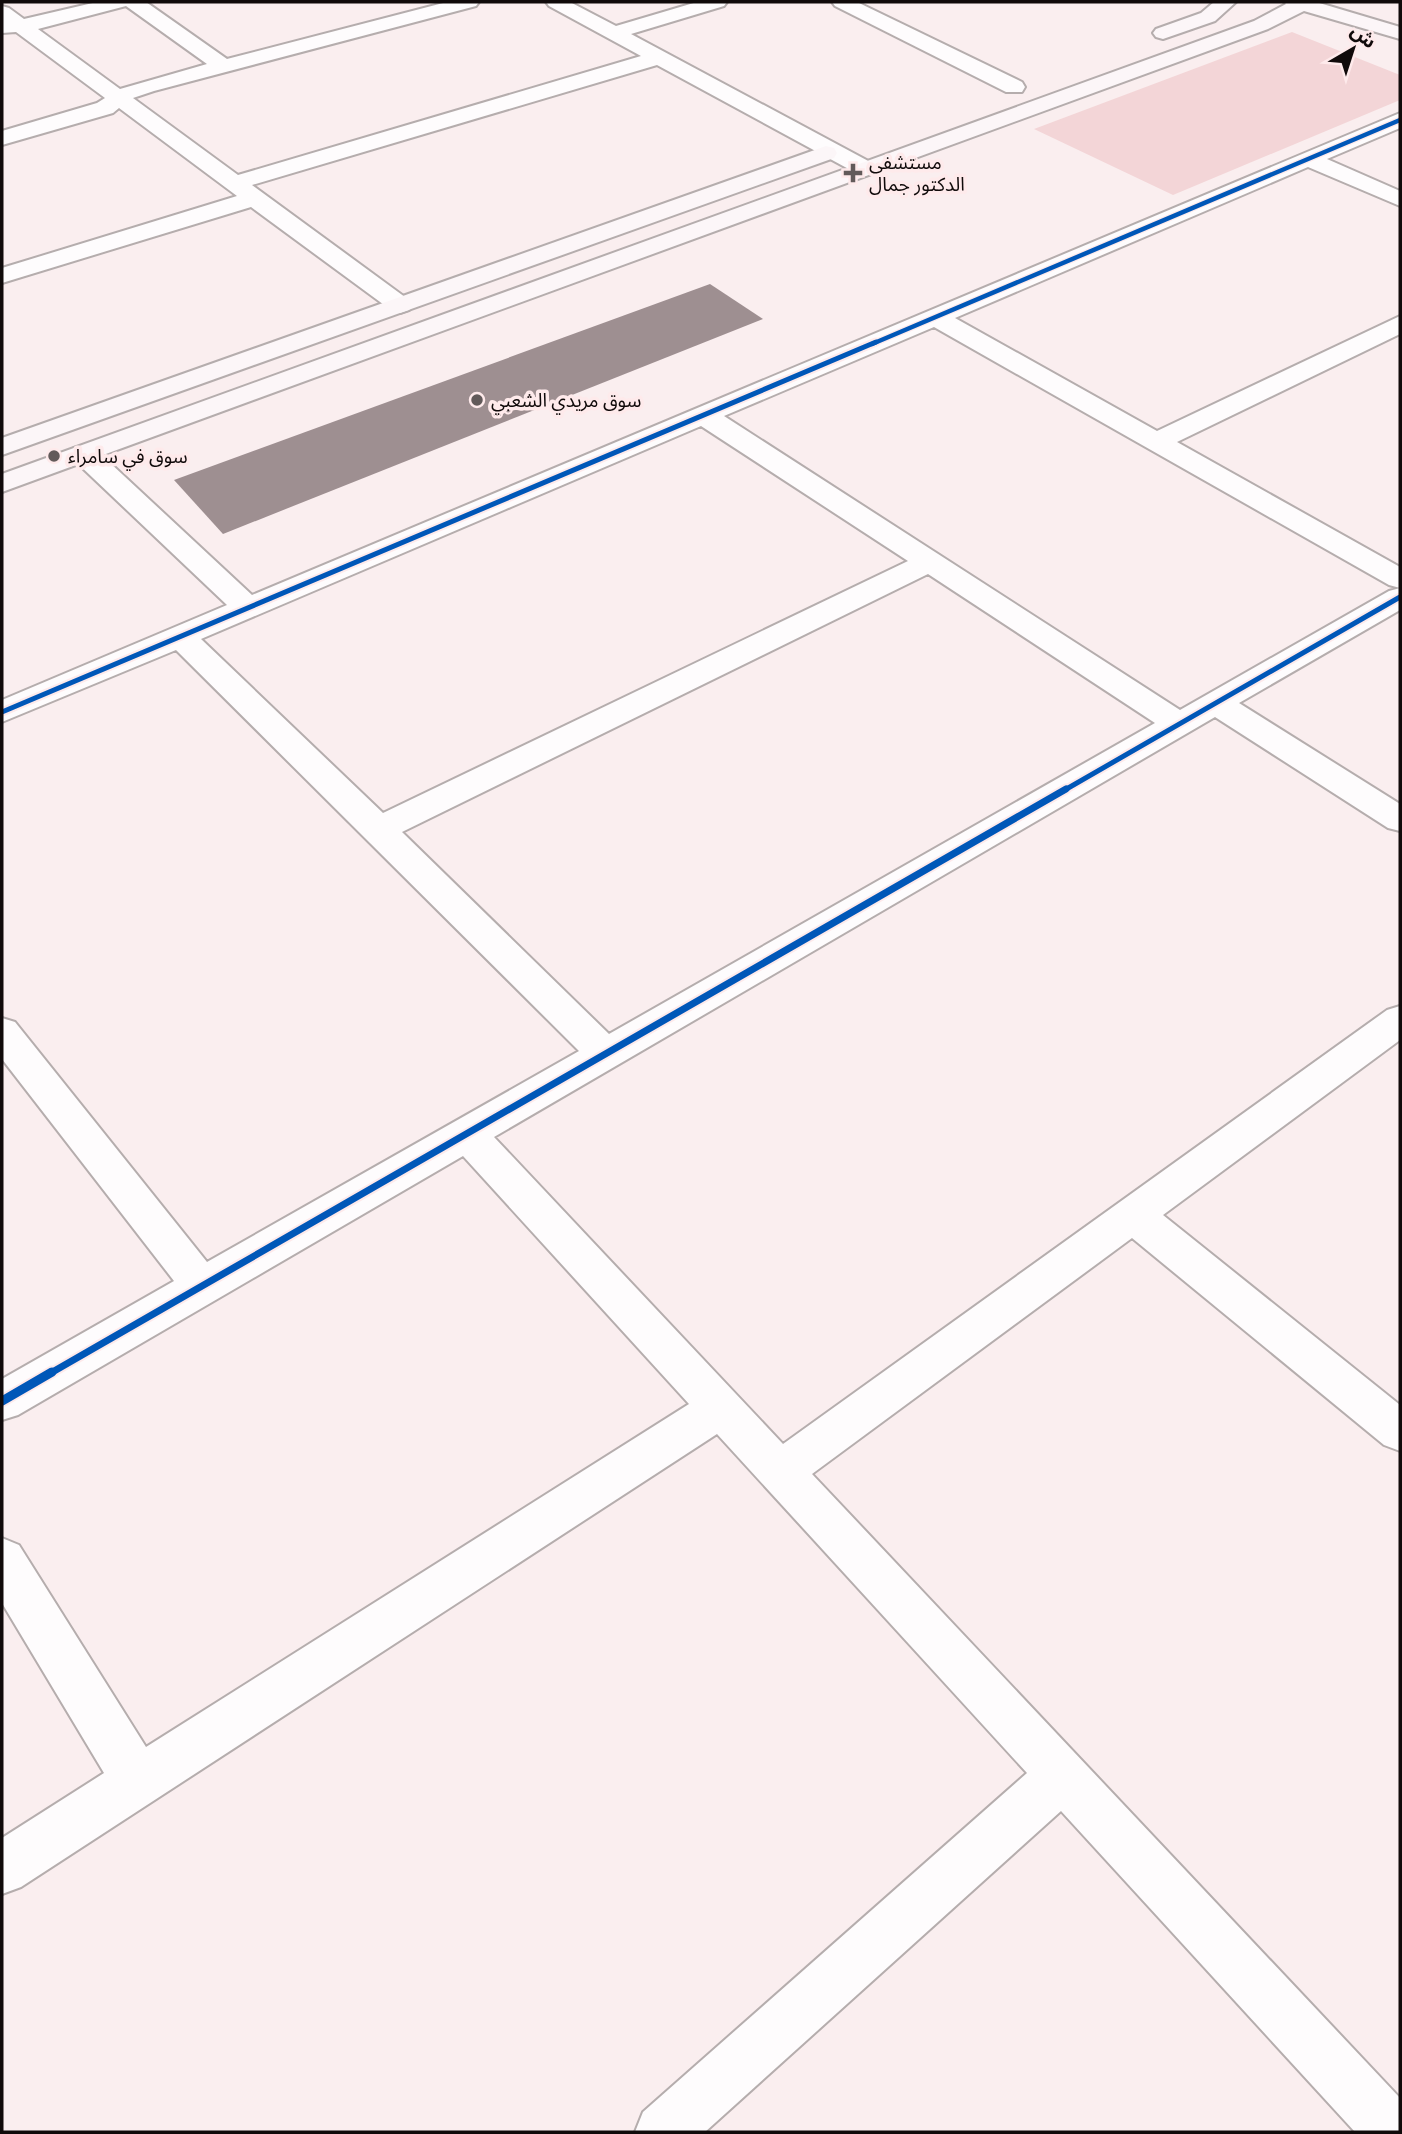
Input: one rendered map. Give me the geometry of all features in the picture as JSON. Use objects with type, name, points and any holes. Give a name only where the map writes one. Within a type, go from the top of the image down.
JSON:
[{"type":"main road","points":[[1143,40],[1208,17],[1226,2]]},
{"type":"main road","points":[[2,484],[1261,25],[1302,3],[1400,33]]},
{"type":"main road","points":[[988,96],[1040,77]]},
{"type":"main road","points":[[5,441],[400,305],[859,142]]},
{"type":"street","points":[[12,27],[119,2]]},
{"type":"street","points":[[133,2],[224,65]]},
{"type":"street","points":[[2,138],[94,112],[134,90],[468,2]]},
{"type":"street","points":[[556,2],[864,168]]},
{"type":"street","points":[[614,33],[717,2]]},
{"type":"street","points":[[842,2],[1014,86]]},
{"type":"street","points":[[2,12],[12,27],[120,99],[400,305]]},
{"type":"street","points":[[235,183],[660,57]]},
{"type":"street","points":[[2,712],[1400,120]]},
{"type":"street","points":[[1308,159],[1400,200]]},
{"type":"street","points":[[2,276],[255,198]]},
{"type":"street","points":[[935,317],[1400,579]]},
{"type":"street","points":[[1156,442],[1400,324]]},
{"type":"street","points":[[703,415],[1179,724]]},
{"type":"street","points":[[84,454],[248,608]]},
{"type":"street","points":[[379,829],[930,562]]},
{"type":"street","points":[[2,1402],[1400,597]]},
{"type":"street","points":[[180,636],[605,1054]]},
{"type":"street","points":[[1216,703],[1400,820]]},
{"type":"street","points":[[780,1472],[1400,1020]]},
{"type":"street","points":[[2,1032],[202,1286]]},
{"type":"street","points":[[467,1134],[1393,2132]]},
{"type":"street","points":[[1133,1215],[1400,1431]]},
{"type":"street","points":[[2,1868],[720,1408]]},
{"type":"street","points":[[2,1560],[138,1781]]},
{"type":"street","points":[[663,2132],[1062,1776]]},
{"type":"shaded area","points":[[1292,32],[1400,75],[1400,100],[1173,195],[1034,129]]},
{"type":"building","name":"سوق مريدي الشعبي","points":[[710,284],[763,319],[223,534],[174,480]]},
{"type":"cycle path","points":[[2,712],[1400,120]]},
{"type":"cycle path","points":[[2,1401],[1400,597]]},
{"type":"place","name":"مستشفى الدكتور جمال","points":[[853,173]]},
{"type":"place","name":"سوق مريدي الشعبي","points":[[477,400]]},
{"type":"place","name":"سوق في سامراء","points":[[54,456]]}]
